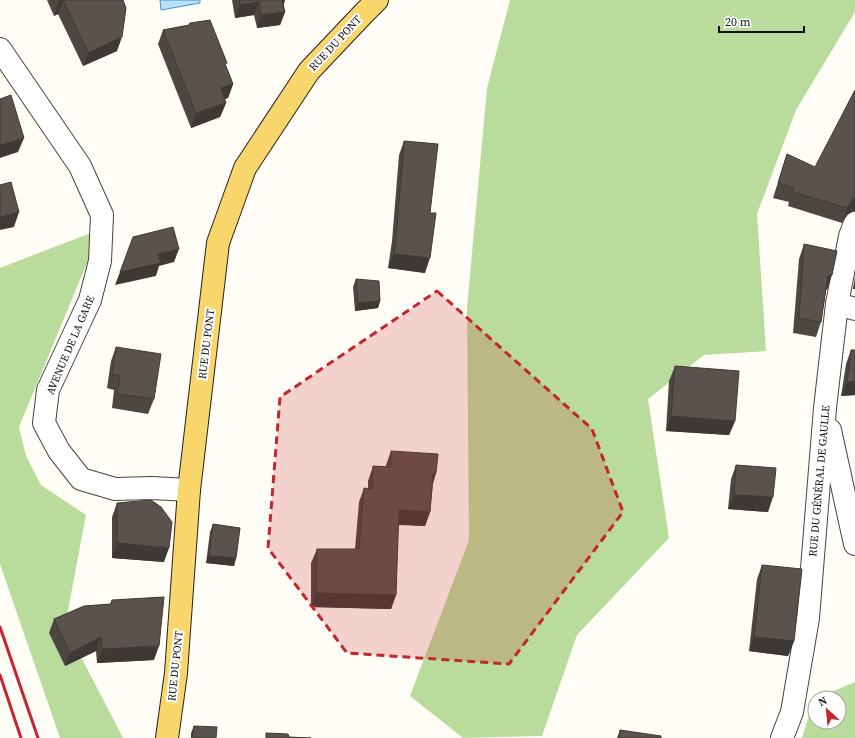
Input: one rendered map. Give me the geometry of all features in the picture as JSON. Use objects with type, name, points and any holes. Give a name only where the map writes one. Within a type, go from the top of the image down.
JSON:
[{"type":"main road","name":"RUE DU PONT","points":[[167,738],[176,673],[189,490],[218,243],[245,168],[309,71],[377,0]]},
{"type":"street","name":"AVENUE DE LA GARE","points":[[0,49],[80,166],[102,215],[100,261],[90,300],[48,390],[44,423],[59,451],[81,479],[115,489],[152,488],[189,490]]},
{"type":"street","name":"RUE DU GÉNÉRAL DE GAULLE","points":[[782,738],[792,712],[808,618],[825,408],[846,307],[850,236],[855,223]]},
{"type":"street","points":[[825,408],[855,544]]},
{"type":"highlighted area","points":[[437,291],[592,429],[623,512],[509,664],[347,653],[268,548],[280,397]]},
{"type":"green space","points":[[510,0],[855,0],[855,12],[796,110],[757,214],[766,351],[704,355],[648,399],[669,538],[577,635],[542,736],[463,738],[410,696],[469,540],[467,308],[487,88]]},
{"type":"green space","points":[[101,229],[19,427],[26,456],[41,485],[86,515],[65,626],[123,738],[60,738],[0,564],[0,268]]},
{"type":"green space","points":[[855,682],[855,738],[802,738],[807,722],[807,730],[847,730],[847,690],[836,690]]},
{"type":"water","points":[[160,0],[200,0],[200,3],[161,10]]},
{"type":"building","points":[[63,0],[123,0],[126,8],[122,37],[88,53]]},
{"type":"building","points":[[239,0],[282,0],[285,12],[261,15],[259,2],[240,5]]},
{"type":"building","points":[[210,20],[227,63],[225,64],[233,84],[221,88],[226,103],[196,113],[163,30],[189,25],[190,23]]},
{"type":"building","points":[[855,90],[855,198],[852,199],[847,208],[793,192],[794,188],[778,183],[787,154],[815,167]]},
{"type":"building","points":[[11,95],[24,138],[0,145],[0,99]]},
{"type":"building","points":[[404,141],[438,144],[430,213],[436,213],[430,258],[394,254]]},
{"type":"building","points":[[11,182],[19,212],[0,217],[0,185]]},
{"type":"building","points":[[173,227],[179,249],[158,254],[161,263],[120,272],[133,237]]},
{"type":"building","points":[[804,244],[837,251],[832,275],[828,275],[821,322],[799,318]]},
{"type":"building","points":[[356,279],[379,281],[380,301],[358,303]]},
{"type":"building","points":[[116,347],[161,354],[154,399],[117,394],[120,376],[112,374]]},
{"type":"building","points":[[851,350],[855,350],[855,381],[847,382]]},
{"type":"building","points":[[675,366],[739,371],[735,421],[671,416]]},
{"type":"building","points":[[391,451],[438,454],[436,473],[433,474],[430,512],[399,510],[396,595],[316,593],[317,549],[359,549],[364,488],[372,489],[373,466],[391,467]]},
{"type":"building","points":[[736,465],[776,468],[773,497],[734,495]]},
{"type":"building","points":[[151,500],[161,507],[172,522],[169,548],[117,543],[117,503]]},
{"type":"building","points":[[213,524],[240,528],[236,558],[209,556]]},
{"type":"building","points":[[762,565],[802,569],[794,641],[754,637]]},
{"type":"building","points":[[164,597],[159,646],[102,649],[101,637],[70,653],[54,619],[84,606],[111,604],[112,600]]},
{"type":"building","points":[[194,726],[217,727],[216,738],[192,738]]},
{"type":"building","points":[[620,730],[661,736],[661,738],[619,738]]},
{"type":"building","points":[[266,733],[288,734],[289,737],[311,738],[266,738]]},
{"type":"railway","points":[[0,627],[38,738]]},
{"type":"railway","points":[[0,675],[21,738]]}]
